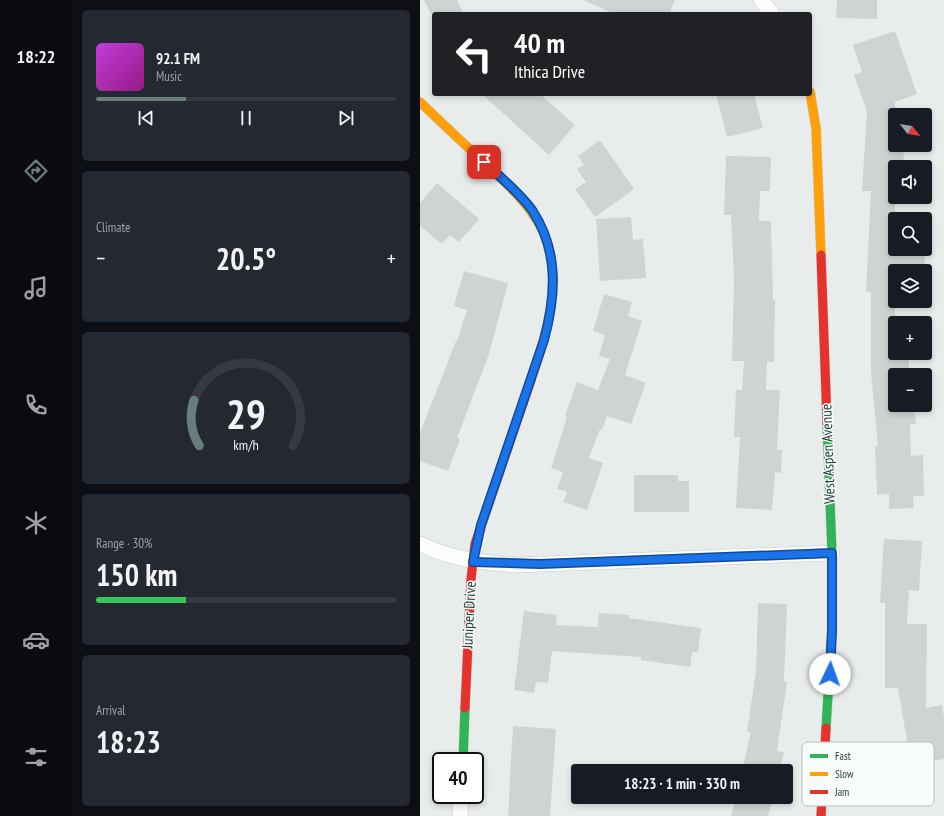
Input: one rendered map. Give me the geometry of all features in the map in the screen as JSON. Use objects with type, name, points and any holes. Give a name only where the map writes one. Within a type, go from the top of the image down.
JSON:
[{"type":"street","points":[[760,0],[770,12]]},
{"type":"street","name":"West Aspen Avenue","points":[[811,96],[816,128],[832,553],[832,630],[825,742]]},
{"type":"street","name":"Juniper Drive","points":[[420,102],[516,192],[531,210],[542,229],[554,271],[554,293],[548,325],[481,525],[473,562],[462,752]]},
{"type":"street","points":[[420,544],[451,556],[473,562],[540,564],[832,553]]},
{"type":"street","points":[[460,816],[461,804]]},
{"type":"street","name":"West Aspen Avenue","points":[[821,816],[822,806]]},
{"type":"building","points":[[424,0],[457,0],[463,12],[432,12],[431,14]]},
{"type":"building","points":[[583,0],[675,0],[670,12],[610,12]]},
{"type":"building","points":[[837,0],[877,0],[877,19],[836,18]]},
{"type":"building","points":[[895,31],[917,94],[895,102],[895,108],[888,108],[888,152],[904,152],[903,160],[888,160],[888,204],[895,204],[895,212],[888,212],[888,256],[925,256],[924,264],[888,264],[888,308],[895,308],[895,316],[888,316],[888,360],[909,360],[909,368],[888,368],[888,412],[915,412],[916,424],[910,424],[911,456],[923,455],[924,496],[913,496],[914,508],[889,509],[889,494],[877,495],[875,446],[878,446],[871,372],[871,292],[866,292],[871,191],[862,191],[867,111],[854,75],[862,72],[853,45]]},
{"type":"building","points":[[484,96],[542,96],[575,125],[549,155]]},
{"type":"building","points":[[717,96],[755,96],[763,128],[727,137]]},
{"type":"building","points":[[600,140],[634,189],[595,217],[575,189],[586,182],[577,169],[584,165],[578,156]]},
{"type":"building","points":[[726,156],[771,157],[770,191],[760,191],[759,221],[771,221],[773,300],[775,300],[774,362],[767,362],[766,390],[780,390],[777,450],[782,450],[781,473],[775,472],[772,510],[736,508],[740,437],[734,437],[736,390],[742,390],[744,361],[732,361],[734,280],[731,215],[724,215]]},
{"type":"building","points":[[437,183],[479,219],[459,242],[450,235],[442,244],[420,226],[420,203]]},
{"type":"building","points":[[631,217],[633,240],[643,239],[646,278],[600,281],[596,219]]},
{"type":"building","points":[[464,271],[508,283],[489,354],[457,438],[460,439],[448,471],[420,461],[420,433],[457,341],[467,310],[454,306]]},
{"type":"building","points":[[604,294],[632,302],[628,316],[642,321],[625,375],[646,383],[631,424],[607,416],[602,430],[600,429],[589,458],[603,463],[587,510],[563,502],[567,492],[557,489],[563,472],[551,468],[567,417],[565,416],[577,382],[598,390],[610,359],[599,356],[605,335],[593,331]]},
{"type":"building","points":[[634,475],[678,475],[678,481],[689,481],[689,512],[634,512]]},
{"type":"building","points":[[884,539],[922,541],[919,591],[909,590],[907,624],[927,624],[926,708],[942,705],[944,717],[944,759],[934,760],[934,742],[901,742],[907,741],[898,688],[885,688],[885,603],[880,603]]},
{"type":"building","points":[[758,603],[787,604],[784,681],[787,682],[777,751],[784,752],[781,764],[744,764],[751,732],[747,732],[756,671]]},
{"type":"building","points":[[524,611],[557,615],[556,625],[598,627],[599,613],[629,615],[629,618],[701,628],[698,652],[692,652],[690,667],[641,660],[641,657],[552,651],[548,683],[536,682],[534,693],[514,690]]},
{"type":"building","points":[[513,726],[556,729],[550,816],[508,816]]},
{"type":"building","points":[[734,804],[771,804],[768,816],[731,816]]},
{"type":"traffic: fast","points":[[826,728],[832,630],[832,553],[827,422]]},
{"type":"traffic: fast","points":[[463,752],[465,708]]},
{"type":"traffic: slow","points":[[811,96],[816,128],[821,255]]},
{"type":"traffic: slow","points":[[420,102],[518,196],[531,211],[548,243],[552,261],[553,283],[551,307],[545,335],[531,380]]},
{"type":"traffic: jam","points":[[821,255],[827,422]]},
{"type":"traffic: jam","points":[[465,708],[471,579],[475,544],[531,380]]},
{"type":"traffic: jam","points":[[825,742],[826,728]]},
{"type":"traffic: jam","points":[[821,816],[822,806]]},
{"type":"route","points":[[484,162],[516,192],[531,210],[542,229],[549,249],[554,271],[554,293],[544,340],[481,525],[475,544],[473,562],[517,565],[832,553],[832,630],[830,674]]}]
